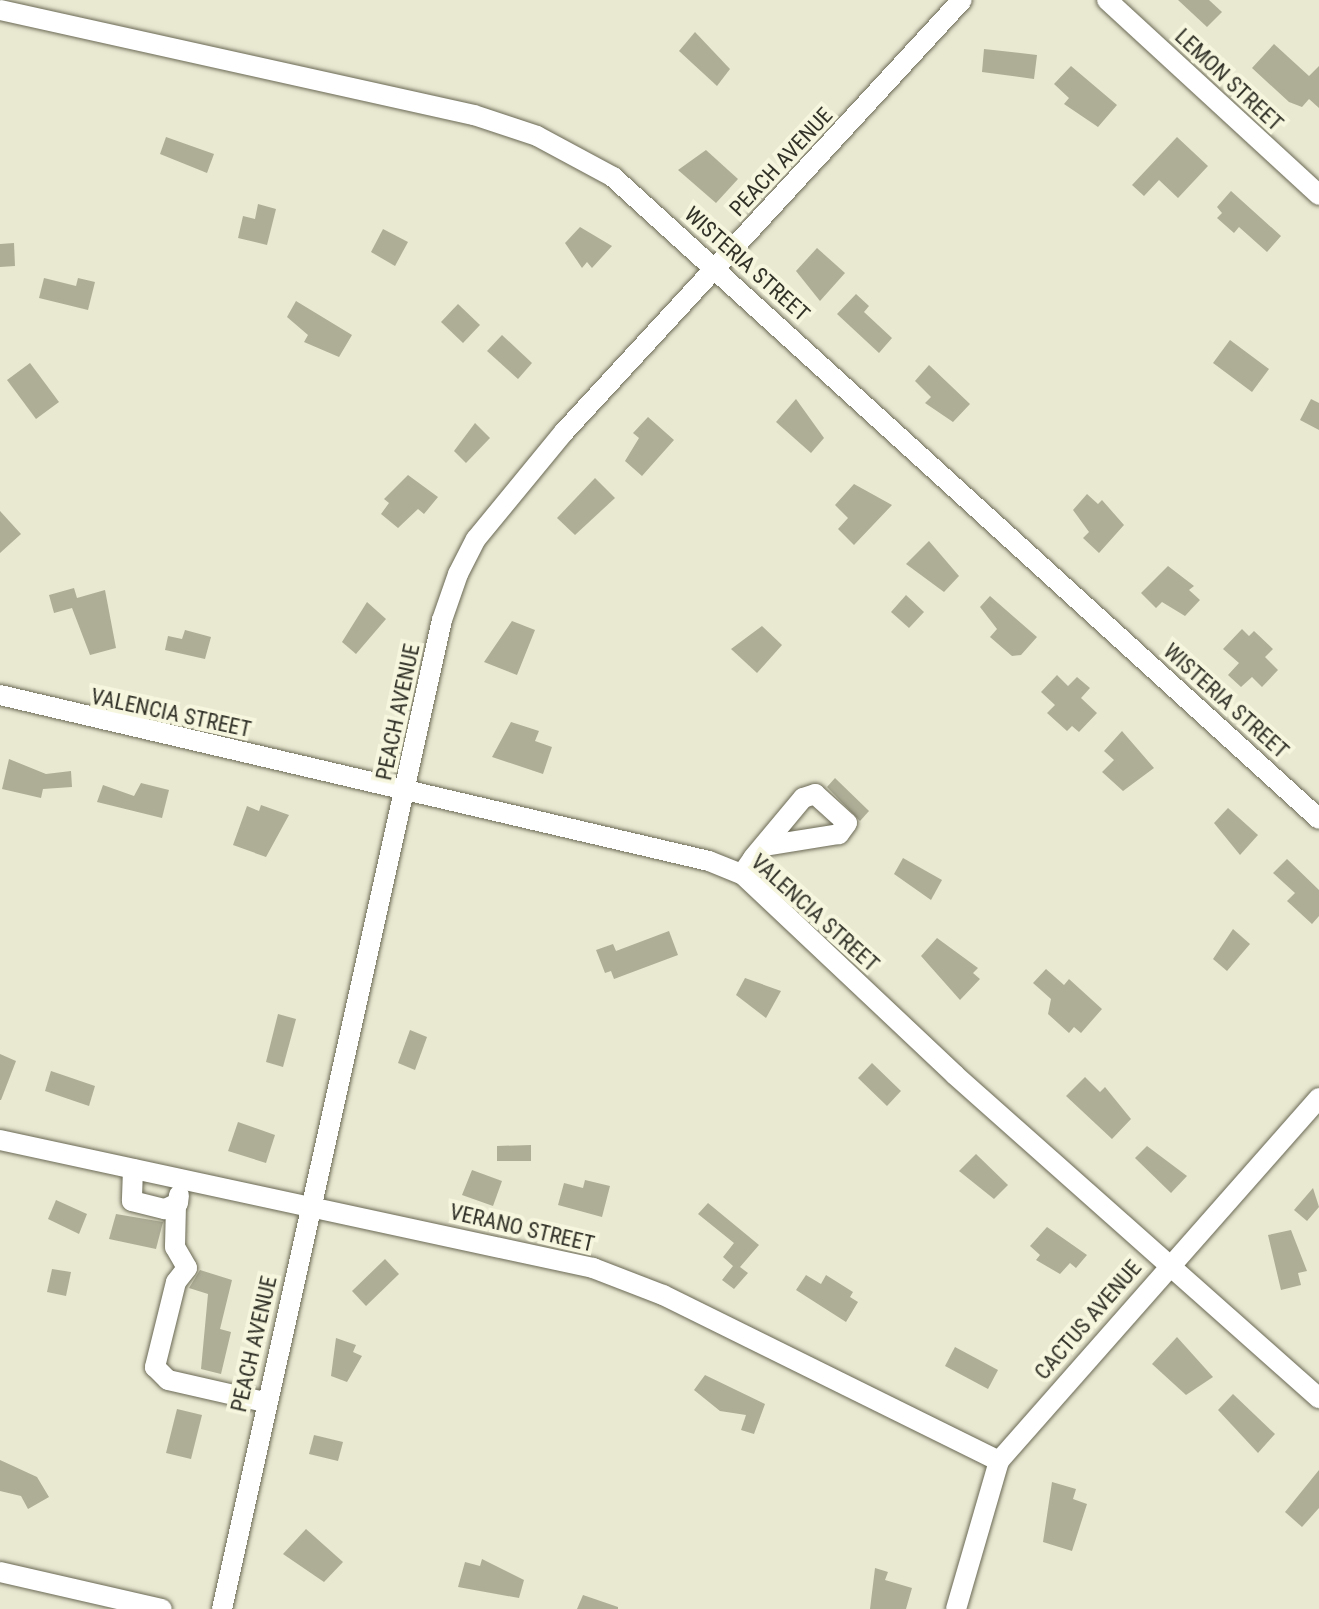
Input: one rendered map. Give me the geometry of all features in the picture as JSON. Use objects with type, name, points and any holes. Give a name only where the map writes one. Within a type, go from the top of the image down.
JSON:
[{"type":"street","name":"PEACH AVENUE","points":[[222,1609],[265,1402],[442,620],[476,539],[564,432],[962,0]]},
{"type":"street","name":"LEMON STREET","points":[[1107,0],[1319,195]]},
{"type":"street","name":"WISTERIA STREET","points":[[0,10],[474,115],[537,136],[613,177],[1319,819]]},
{"type":"street","name":"VALENCIA STREET","points":[[0,695],[709,861],[742,874],[955,1075],[1170,1261],[1319,1398]]},
{"type":"street","points":[[742,874],[765,846]]},
{"type":"street","name":"CACTUS AVENUE","points":[[956,1609],[999,1461],[1170,1261],[1319,1098]]},
{"type":"street","name":"VERANO STREET","points":[[0,1140],[593,1268],[663,1295],[999,1461]]},
{"type":"street","points":[[133,1169],[132,1201],[176,1205]]},
{"type":"street","points":[[182,1179],[176,1205],[175,1247],[187,1268],[173,1290],[155,1367],[168,1380],[265,1402]]},
{"type":"street","points":[[0,1572],[162,1609]]},
{"type":"building","points":[[1178,0],[1209,0],[1222,12],[1207,27]]},
{"type":"building","points":[[695,32],[730,69],[717,86],[679,51]]},
{"type":"building","points":[[1274,44],[1309,76],[1319,66],[1319,108],[1309,99],[1302,107],[1289,102],[1252,68]]},
{"type":"building","points":[[984,49],[1037,55],[1034,79],[982,72]]},
{"type":"building","points":[[1071,66],[1117,105],[1098,127],[1064,104],[1069,98],[1054,84]]},
{"type":"building","points":[[166,137],[214,154],[207,173],[160,154]]},
{"type":"building","points":[[1177,137],[1208,166],[1178,198],[1159,180],[1144,196],[1132,185]]},
{"type":"building","points":[[706,150],[738,179],[716,203],[678,170]]},
{"type":"building","points":[[1231,191],[1281,236],[1267,252],[1239,227],[1234,233],[1217,218],[1222,213],[1217,207]]},
{"type":"building","points":[[258,204],[276,209],[267,245],[238,238],[243,216],[255,219]]},
{"type":"building","points":[[580,227],[612,246],[592,268],[587,262],[582,268],[565,243]]},
{"type":"building","points":[[383,229],[408,242],[395,266],[371,252]]},
{"type":"building","points":[[14,243],[15,266],[0,267],[0,244]]},
{"type":"building","points":[[817,248],[845,273],[820,301],[796,271]]},
{"type":"building","points":[[44,278],[76,286],[78,278],[95,282],[88,310],[39,298]]},
{"type":"building","points":[[856,294],[869,306],[864,312],[892,338],[879,353],[837,314]]},
{"type":"building","points":[[296,301],[352,335],[339,357],[304,342],[308,335],[287,317]]},
{"type":"building","points":[[458,304],[480,325],[463,343],[441,322]]},
{"type":"building","points":[[502,335],[532,363],[518,379],[487,351]]},
{"type":"building","points":[[1230,340],[1269,369],[1252,392],[1213,363]]},
{"type":"building","points":[[30,363],[59,402],[36,419],[7,380]]},
{"type":"building","points":[[929,365],[970,404],[953,422],[925,403],[931,397],[915,381]]},
{"type":"building","points":[[796,399],[824,438],[811,453],[776,422]]},
{"type":"building","points":[[1311,399],[1319,403],[1319,430],[1300,420]]},
{"type":"building","points":[[648,417],[674,440],[642,476],[625,461],[639,438],[633,433]]},
{"type":"building","points":[[475,423],[490,438],[466,463],[454,451]]},
{"type":"building","points":[[408,475],[438,497],[424,514],[418,509],[398,528],[381,514],[389,503],[384,499]]},
{"type":"building","points":[[595,478],[615,498],[575,535],[557,518]]},
{"type":"building","points":[[854,484],[892,505],[854,545],[838,529],[848,518],[835,505]]},
{"type":"building","points":[[1087,494],[1098,504],[1102,500],[1124,525],[1099,553],[1083,538],[1089,532],[1073,510]]},
{"type":"building","points":[[0,511],[21,534],[0,553]]},
{"type":"building","points":[[929,541],[959,576],[944,592],[906,564]]},
{"type":"building","points":[[1168,566],[1194,586],[1189,590],[1200,600],[1185,616],[1162,602],[1156,608],[1141,593]]},
{"type":"building","points":[[74,588],[77,598],[105,590],[116,648],[90,655],[72,608],[54,613],[49,595]]},
{"type":"building","points":[[906,595],[924,612],[909,628],[891,612]]},
{"type":"building","points":[[990,596],[1037,637],[1021,655],[1012,656],[990,637],[997,629],[980,607]]},
{"type":"building","points":[[367,602],[386,619],[356,654],[342,642]]},
{"type":"building","points":[[512,621],[535,630],[517,675],[484,662]]},
{"type":"building","points":[[762,626],[782,645],[757,673],[731,649]]},
{"type":"building","points":[[1242,629],[1249,636],[1254,631],[1273,649],[1265,657],[1278,670],[1262,687],[1252,677],[1241,687],[1228,675],[1239,663],[1223,649]]},
{"type":"building","points":[[185,630],[211,637],[205,659],[165,650],[168,636],[182,639]]},
{"type":"building","points":[[1057,675],[1068,686],[1077,677],[1090,688],[1081,698],[1097,713],[1079,732],[1072,726],[1067,731],[1047,713],[1055,705],[1041,692]]},
{"type":"building","points":[[511,722],[539,731],[535,741],[552,747],[543,774],[492,757]]},
{"type":"building","points":[[1122,731],[1154,768],[1123,791],[1102,772],[1114,760],[1104,751]]},
{"type":"building","points":[[9,759],[46,774],[71,771],[72,787],[43,789],[41,798],[2,789]]},
{"type":"building","points":[[835,778],[869,811],[860,821],[827,787]]},
{"type":"building","points":[[141,783],[169,790],[162,818],[97,802],[103,785],[134,796]]},
{"type":"building","points":[[261,805],[289,815],[266,857],[233,845],[247,806],[259,811]]},
{"type":"building","points":[[1228,808],[1258,835],[1240,855],[1214,823]]},
{"type":"building","points":[[903,858],[942,880],[931,900],[894,874]]},
{"type":"building","points":[[1287,859],[1319,890],[1319,916],[1312,924],[1287,901],[1295,893],[1273,873]]},
{"type":"building","points":[[1233,929],[1250,944],[1227,971],[1213,959]]},
{"type":"building","points":[[669,931],[678,955],[614,979],[611,971],[605,973],[596,950],[613,944],[616,951]]},
{"type":"building","points":[[937,938],[978,968],[973,973],[980,979],[960,1000],[921,956]]},
{"type":"building","points":[[1046,969],[1064,985],[1069,979],[1102,1009],[1081,1033],[1074,1027],[1069,1033],[1048,1014],[1051,999],[1033,983]]},
{"type":"building","points":[[745,978],[781,991],[766,1018],[736,995]]},
{"type":"building","points":[[278,1014],[296,1019],[283,1067],[266,1062]]},
{"type":"building","points":[[410,1030],[427,1037],[415,1070],[398,1063]]},
{"type":"building","points":[[0,1054],[16,1061],[1,1100],[0,1100]]},
{"type":"building","points":[[872,1063],[901,1091],[887,1106],[858,1078]]},
{"type":"building","points":[[51,1071],[95,1086],[89,1106],[45,1091]]},
{"type":"building","points":[[1085,1077],[1100,1092],[1105,1087],[1131,1119],[1112,1139],[1066,1096]]},
{"type":"building","points":[[238,1122],[275,1135],[266,1163],[228,1151]]},
{"type":"building","points":[[531,1145],[531,1161],[497,1161],[497,1146]]},
{"type":"building","points":[[1147,1146],[1187,1176],[1171,1193],[1135,1158]]},
{"type":"building","points":[[976,1154],[1008,1185],[994,1199],[959,1171]]},
{"type":"building","points":[[472,1170],[502,1181],[493,1206],[462,1195]]},
{"type":"building","points":[[585,1180],[610,1186],[602,1217],[558,1205],[564,1183],[583,1188]]},
{"type":"building","points":[[1313,1188],[1319,1207],[1307,1221],[1294,1210]]},
{"type":"building","points":[[56,1200],[87,1214],[79,1234],[48,1219]]},
{"type":"building","points":[[708,1203],[759,1245],[740,1267],[748,1273],[734,1289],[722,1280],[733,1266],[723,1257],[734,1243],[698,1214]]},
{"type":"building","points":[[116,1214],[163,1222],[156,1249],[109,1239]]},
{"type":"building","points":[[1047,1227],[1087,1255],[1076,1268],[1070,1263],[1060,1274],[1036,1260],[1040,1255],[1030,1246]]},
{"type":"building","points":[[1291,1230],[1307,1271],[1298,1273],[1301,1285],[1281,1290],[1268,1235]]},
{"type":"building","points":[[385,1259],[399,1274],[366,1306],[352,1291]]},
{"type":"building","points":[[52,1269],[71,1272],[66,1296],[47,1292]]},
{"type":"building","points":[[200,1270],[232,1280],[220,1329],[231,1332],[221,1374],[201,1369],[208,1294],[189,1288]]},
{"type":"building","points":[[806,1275],[821,1284],[826,1275],[853,1292],[850,1297],[858,1302],[846,1322],[796,1290]]},
{"type":"building","points":[[1177,1337],[1213,1377],[1186,1395],[1152,1364]]},
{"type":"building","points":[[336,1338],[356,1345],[353,1352],[362,1356],[347,1382],[331,1376]]},
{"type":"building","points":[[955,1347],[998,1370],[988,1389],[945,1366]]},
{"type":"building","points":[[705,1375],[765,1404],[754,1434],[741,1430],[746,1415],[720,1411],[694,1390]]},
{"type":"building","points":[[1233,1394],[1275,1434],[1258,1453],[1218,1410]]},
{"type":"building","points":[[177,1409],[202,1415],[191,1459],[166,1453]]},
{"type":"building","points":[[314,1435],[343,1442],[338,1461],[309,1454]]},
{"type":"building","points":[[0,1460],[37,1477],[49,1497],[28,1509],[21,1496],[0,1491]]},
{"type":"building","points":[[1319,1470],[1319,1508],[1302,1527],[1285,1512]]},
{"type":"building","points":[[1052,1482],[1076,1489],[1073,1499],[1087,1504],[1072,1551],[1043,1542]]},
{"type":"building","points":[[306,1529],[343,1562],[324,1582],[283,1554]]},
{"type":"building","points":[[482,1559],[524,1580],[519,1598],[458,1587],[465,1562],[480,1566]]},
{"type":"building","points":[[875,1568],[888,1572],[885,1580],[912,1588],[906,1609],[870,1609]]},
{"type":"building","points":[[583,1595],[618,1607],[618,1609],[577,1609]]}]
